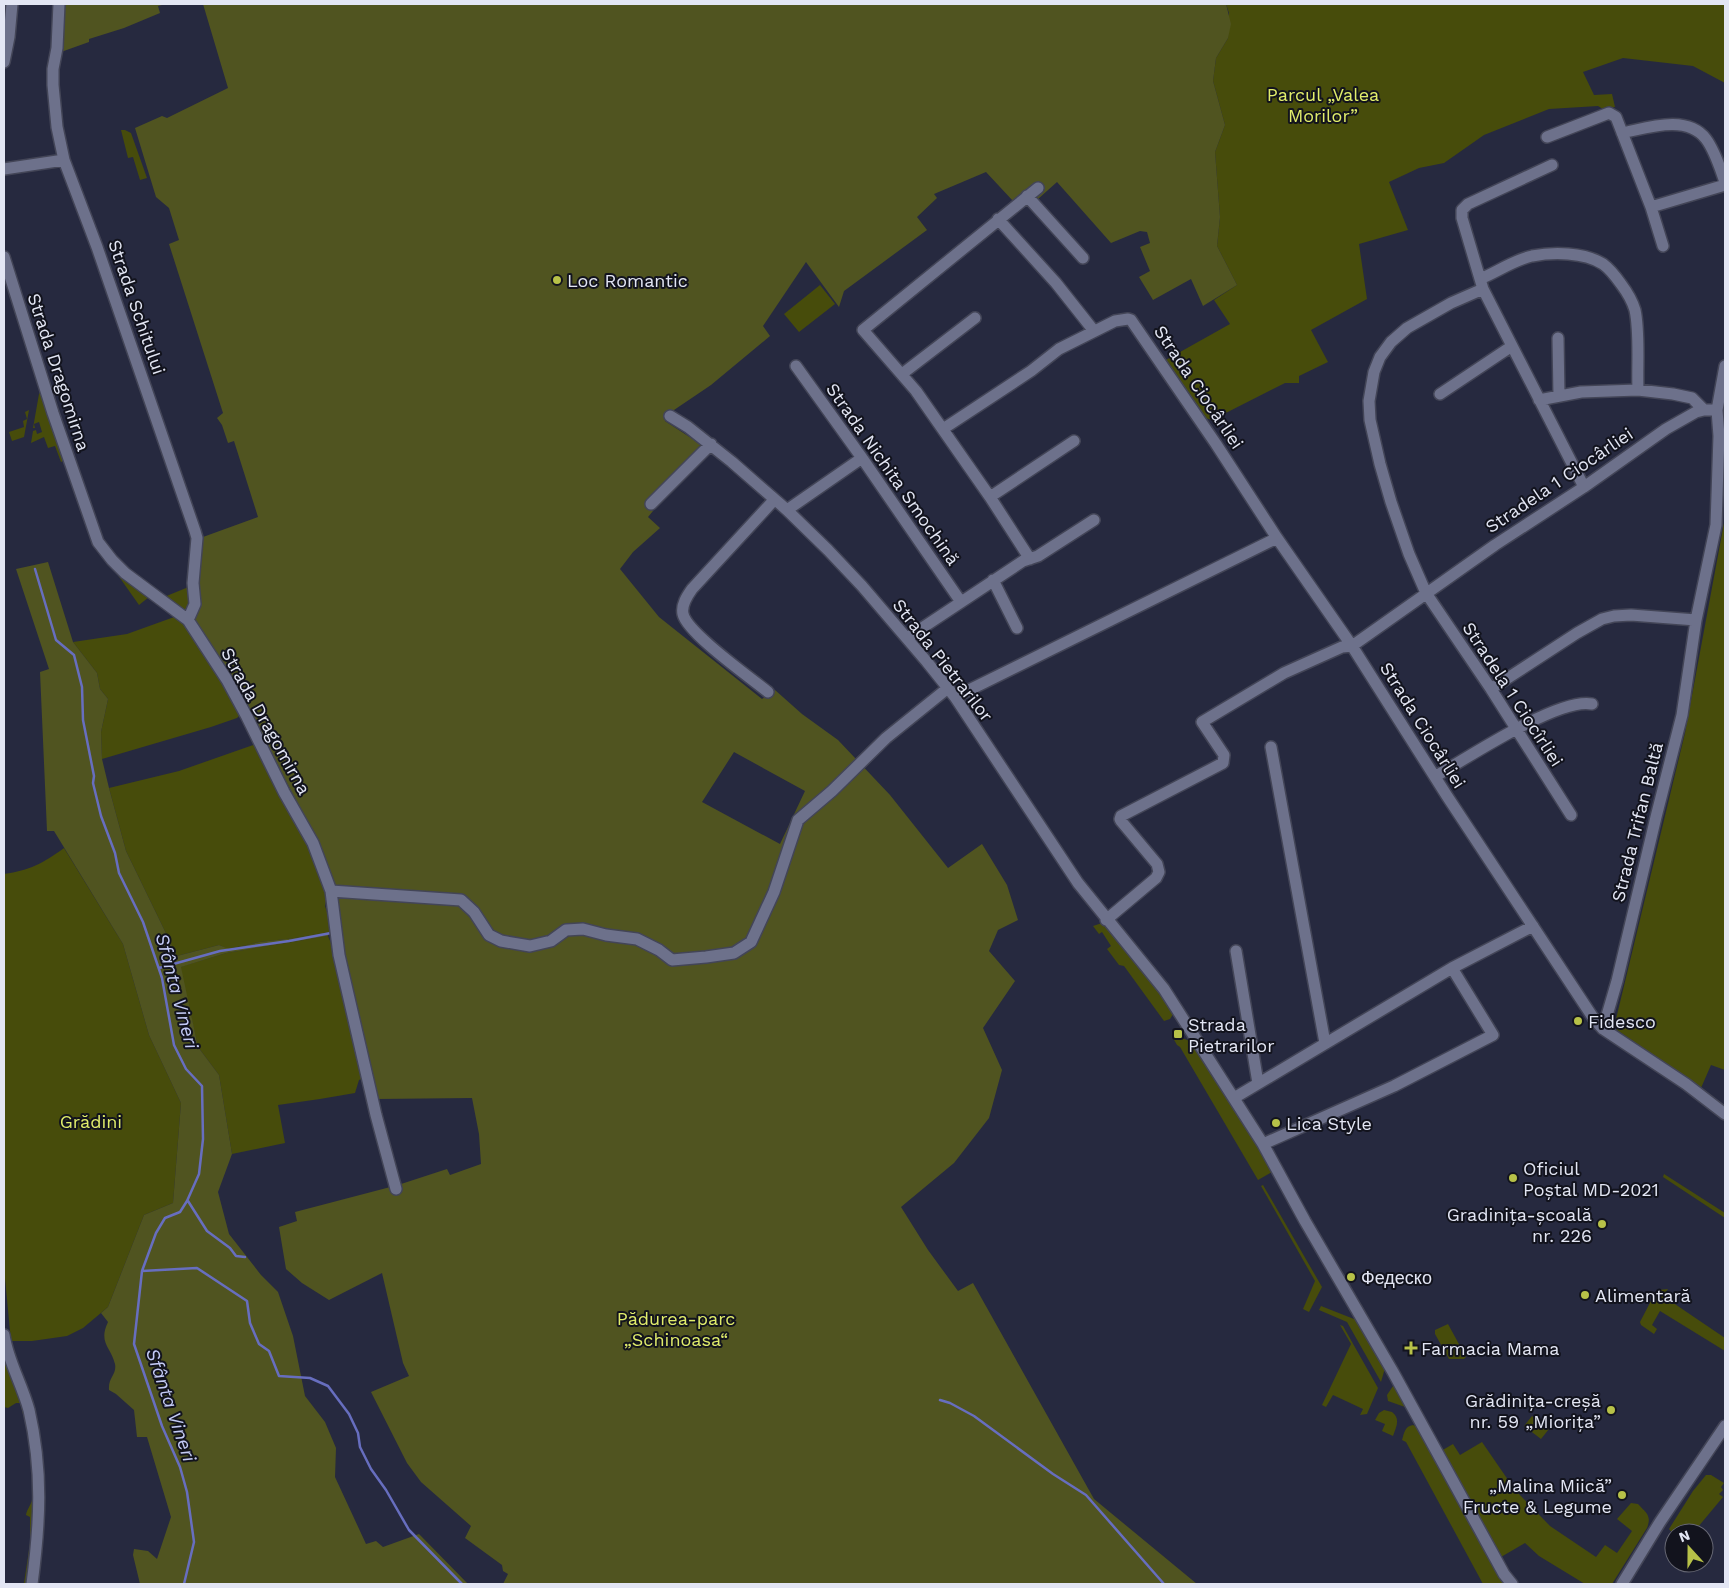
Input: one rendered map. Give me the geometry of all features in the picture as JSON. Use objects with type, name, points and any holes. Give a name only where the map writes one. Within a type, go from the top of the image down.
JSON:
[{"type":"street","points":[[4,62],[12,4]]},
{"type":"street","name":"Strada Schitului","points":[[59,4],[57,48],[52,69],[57,127],[64,160],[98,247],[197,538],[194,583],[195,604],[188,620]]},
{"type":"street","points":[[1547,137],[1609,113],[1616,117],[1651,207],[1663,246]]},
{"type":"street","points":[[1622,133],[1678,124],[1695,129],[1706,138],[1714,153],[1725,183],[1651,207]]},
{"type":"street","points":[[4,168],[64,160]]},
{"type":"street","points":[[1552,165],[1468,204],[1462,210],[1462,218],[1482,284],[1584,487]]},
{"type":"street","points":[[1030,559],[990,497],[916,391],[863,330],[1038,188]]},
{"type":"street","points":[[1028,196],[1083,258]]},
{"type":"street","points":[[943,429],[1031,372],[1059,349],[1094,331],[1056,283],[998,219]]},
{"type":"street","points":[[1426,593],[1409,554],[1380,464],[1370,420],[1369,401],[1374,372],[1380,357],[1391,342],[1407,328],[1516,262],[1531,256],[1551,254],[1590,258],[1603,264],[1630,296],[1635,311],[1638,390]]},
{"type":"street","name":"Strada Dragomirna","points":[[4,257],[53,413],[98,542],[125,573],[188,620],[227,680],[284,792],[313,843],[331,891],[340,955],[376,1115],[396,1189]]},
{"type":"street","points":[[902,374],[975,318]]},
{"type":"street","name":"Strada Ciocârliei","points":[[1094,331],[1115,321],[1128,319],[1135,325],[1277,538],[1352,646],[1586,1007],[1603,1029],[1686,1084],[1725,1114]]},
{"type":"street","points":[[1558,338],[1560,396]]},
{"type":"street","points":[[1440,394],[1512,346]]},
{"type":"street","name":"Strada Nichita Smochină","points":[[796,366],[962,602]]},
{"type":"street","name":"Strada Trifan Baltă","points":[[1603,1029],[1617,981],[1682,716],[1696,620],[1716,525],[1718,410],[1725,366]]},
{"type":"street","points":[[1539,400],[1581,392],[1638,390],[1692,398],[1704,410]]},
{"type":"street","name":"Stradela 1 Ciocârliei","points":[[1106,920],[1156,878],[1159,872],[1157,864],[1121,821],[1121,816],[1223,763],[1224,755],[1202,722],[1284,673],[1342,647],[1352,646],[1495,544],[1584,487],[1666,428],[1704,410],[1718,410]]},
{"type":"street","name":"Strada Pietrarilor","points":[[670,416],[711,444],[787,510],[862,586],[951,693],[1078,883],[1164,990],[1263,1144],[1309,1228],[1393,1372],[1504,1574],[1512,1584]]},
{"type":"street","points":[[990,497],[1074,441]]},
{"type":"street","points":[[651,504],[711,444]]},
{"type":"street","points":[[787,510],[862,458]]},
{"type":"street","points":[[768,692],[686,623],[682,612],[688,595],[774,500]]},
{"type":"street","points":[[907,638],[1023,561],[1038,556],[1094,520]]},
{"type":"street","points":[[331,891],[461,900],[474,912],[489,936],[501,941],[530,946],[551,941],[566,930],[584,929],[606,935],[637,939],[659,950],[672,960],[706,958],[734,953],[751,942],[774,892],[798,820],[832,791],[885,738],[951,693],[1079,637],[1277,538]]},
{"type":"street","points":[[993,580],[1017,628]]},
{"type":"street","name":"Stradela 1 Ciocîrliei","points":[[1426,593],[1491,690],[1570,815]]},
{"type":"street","points":[[1491,690],[1577,632],[1602,619],[1631,615],[1696,620]]},
{"type":"street","points":[[1436,776],[1516,730],[1562,708],[1584,702],[1592,704]]},
{"type":"street","points":[[1272,747],[1325,1043]]},
{"type":"street","points":[[1234,1098],[1452,968],[1533,926]]},
{"type":"street","points":[[1236,951],[1258,1084]]},
{"type":"street","points":[[1263,1144],[1394,1086],[1492,1035],[1452,968]]},
{"type":"street","points":[[4,1335],[10,1360],[28,1408],[38,1454],[40,1493],[38,1538],[32,1584]]},
{"type":"street","points":[[1622,1584],[1660,1522],[1725,1426]]},
{"type":"green space","points":[[61,4],[166,4],[158,6],[160,13],[124,28],[89,39],[89,42],[61,52]]},
{"type":"green space","name":"Pădurea-parc „Schinoasa“","points":[[203,4],[1226,4],[1231,24],[1228,38],[1216,58],[1213,81],[1225,125],[1215,152],[1220,217],[1217,246],[1237,285],[1203,306],[1191,279],[1153,300],[1139,277],[1150,271],[1140,247],[1150,243],[1147,232],[1140,231],[1111,243],[1057,182],[1038,199],[1029,189],[1013,201],[986,172],[934,194],[937,198],[917,217],[927,230],[844,291],[839,307],[806,262],[763,326],[770,336],[711,385],[674,410],[665,421],[705,447],[646,504],[653,511],[648,517],[660,528],[633,552],[620,569],[659,617],[762,699],[775,690],[802,714],[838,740],[890,795],[948,868],[982,844],[1007,885],[1018,920],[998,930],[989,951],[1015,981],[983,1028],[1002,1070],[989,1118],[954,1163],[901,1207],[928,1250],[958,1291],[973,1283],[1094,1499],[1197,1584],[503,1584],[508,1574],[503,1571],[502,1565],[465,1538],[471,1526],[421,1482],[407,1463],[371,1392],[409,1376],[403,1363],[382,1273],[329,1300],[302,1283],[286,1269],[279,1227],[297,1221],[295,1212],[398,1185],[447,1169],[450,1175],[481,1164],[479,1134],[472,1098],[376,1099],[318,842],[268,747],[194,623],[198,609],[197,584],[203,537],[258,517],[234,441],[228,443],[222,425],[217,418],[223,413],[169,244],[179,240],[169,208],[156,197],[135,128],[162,116],[167,118],[228,88]],"holes":[[[734,752],[805,791],[780,844],[702,802]]]},
{"type":"green space","name":"Parcul „Valea Morilor”","points":[[1226,4],[1725,4],[1725,83],[1693,66],[1623,58],[1583,72],[1594,95],[1612,94],[1615,107],[1603,109],[1598,106],[1549,109],[1484,135],[1444,163],[1419,168],[1389,182],[1408,230],[1359,244],[1367,299],[1311,330],[1328,362],[1299,376],[1299,383],[1285,383],[1212,420],[1202,417],[1164,361],[1230,324],[1214,300],[1237,285],[1217,246],[1220,217],[1215,152],[1225,125],[1213,81],[1216,58],[1228,38],[1229,13]]},
{"type":"green space","points":[[121,130],[131,133],[147,178],[140,180],[133,157],[128,158]]},
{"type":"green space","points":[[820,285],[835,304],[799,332],[784,314]]},
{"type":"green space","points":[[42,389],[65,460],[61,462],[55,446],[48,448],[44,437],[31,443],[33,431],[36,430],[37,434],[42,432],[39,422],[34,424],[35,428],[33,428],[39,394]]},
{"type":"green space","points":[[29,410],[24,437],[12,441],[9,432],[24,427],[23,421],[27,419],[25,412]]},
{"type":"green space","points":[[1725,498],[1725,1070],[1711,1065],[1701,1088],[1617,1030],[1616,1019],[1685,733],[1724,523]]},
{"type":"green space","points":[[48,562],[73,642],[97,673],[100,689],[108,699],[101,732],[102,759],[126,851],[177,956],[219,945],[229,949],[260,942],[329,932],[328,936],[226,953],[181,967],[198,1047],[219,1075],[232,1154],[218,1192],[229,1234],[261,1275],[278,1292],[293,1336],[305,1396],[325,1422],[336,1448],[335,1477],[366,1544],[376,1541],[383,1547],[419,1534],[468,1584],[140,1584],[133,1555],[134,1549],[148,1551],[157,1559],[171,1517],[147,1437],[137,1437],[134,1410],[109,1390],[115,1371],[115,1364],[106,1345],[104,1335],[108,1322],[101,1313],[108,1307],[144,1215],[173,1203],[181,1103],[149,1035],[123,944],[54,831],[47,831],[40,672],[49,669],[16,569]]},
{"type":"green space","points":[[115,571],[149,597],[139,605]]},
{"type":"green space","points":[[191,586],[189,611],[182,611],[164,597]]},
{"type":"green space","points":[[177,616],[205,654],[241,714],[237,718],[211,727],[102,759],[101,732],[108,699],[100,689],[97,673],[73,642],[127,634]]},
{"type":"green space","points":[[256,744],[310,846],[327,896],[325,906],[332,927],[329,932],[260,942],[228,949],[219,945],[177,956],[126,851],[109,788],[179,771]]},
{"type":"green space","name":"Grădini","points":[[64,848],[123,944],[149,1035],[181,1103],[173,1203],[144,1215],[108,1307],[83,1328],[67,1336],[32,1341],[11,1341],[4,1268],[4,874],[36,866]]},
{"type":"green space","points":[[1102,923],[1175,1011],[1170,1019],[1164,1021],[1124,966],[1119,965],[1107,949],[1111,946],[1102,932],[1099,934],[1093,926]]},
{"type":"green space","points":[[328,936],[334,950],[364,1078],[359,1080],[355,1093],[278,1105],[285,1143],[232,1154],[219,1075],[198,1047],[180,967],[226,953]]},
{"type":"green space","points":[[1173,1038],[1182,1038],[1195,1043],[1272,1167],[1272,1172],[1258,1180]]},
{"type":"green space","points":[[1664,1174],[1725,1213],[1725,1218],[1663,1177]]},
{"type":"green space","points":[[1263,1185],[1322,1287],[1309,1312],[1303,1309],[1315,1281],[1261,1186]]},
{"type":"green space","points":[[1668,1289],[1663,1296],[1725,1338],[1725,1351],[1660,1311],[1652,1325],[1657,1329],[1654,1334],[1641,1325],[1640,1322],[1654,1295],[1658,1290]]},
{"type":"green space","points":[[1321,1306],[1359,1321],[1385,1368],[1381,1382],[1347,1322],[1319,1310]]},
{"type":"green space","points":[[1448,1324],[1466,1357],[1464,1359],[1449,1359],[1435,1334],[1435,1330]]},
{"type":"green space","points":[[1340,1325],[1343,1326],[1378,1388],[1367,1414],[1360,1415],[1363,1409],[1333,1395],[1326,1407],[1322,1405],[1351,1344]]},
{"type":"green space","points":[[4,1346],[14,1375],[13,1383],[18,1386],[22,1396],[37,1467],[36,1529],[30,1584],[24,1583],[30,1543],[30,1517],[26,1515],[32,1500],[33,1484],[30,1458],[34,1454],[20,1403],[16,1403],[8,1408],[4,1407]]},
{"type":"green space","points":[[1393,1386],[1405,1403],[1405,1407],[1388,1401],[1387,1395]]},
{"type":"green space","points":[[1384,1410],[1392,1412],[1396,1417],[1397,1423],[1393,1436],[1382,1431],[1385,1424],[1375,1420],[1379,1413]]},
{"type":"green space","points":[[1532,1416],[1549,1429],[1541,1439],[1524,1426]]},
{"type":"green space","points":[[1413,1425],[1417,1427],[1497,1573],[1506,1584],[1483,1584],[1406,1442],[1402,1440],[1404,1432]]},
{"type":"green space","points":[[1482,1442],[1515,1490],[1550,1526],[1596,1557],[1605,1545],[1617,1553],[1632,1531],[1617,1519],[1631,1503],[1638,1504],[1648,1517],[1647,1528],[1612,1584],[1585,1584],[1539,1556],[1525,1543],[1501,1557],[1441,1451],[1453,1444],[1460,1455]]},
{"type":"green space","points":[[1706,1475],[1711,1475],[1724,1483],[1721,1487],[1723,1490],[1719,1494],[1723,1497],[1701,1523],[1673,1523],[1693,1491]]},
{"type":"waterway","name":"Sfânta Vineri","points":[[35,569],[56,640],[74,655],[82,687],[83,720],[94,776],[93,783],[101,816],[115,853],[119,873],[143,922],[162,978],[174,1045],[186,1069],[202,1086],[203,1139],[199,1174],[180,1212],[165,1218],[156,1233],[142,1271],[134,1344],[162,1426],[180,1467],[187,1492],[194,1542],[184,1584]]},
{"type":"waterway","points":[[159,968],[220,951],[331,933]]},
{"type":"waterway","points":[[188,1201],[207,1231],[230,1248],[236,1256],[245,1257]]},
{"type":"waterway","points":[[142,1271],[197,1268],[247,1301],[250,1323],[259,1344],[269,1351],[279,1376],[310,1378],[328,1386],[349,1414],[358,1433],[360,1447],[371,1469],[386,1490],[409,1530],[462,1584]]},
{"type":"waterway","points":[[940,1400],[950,1403],[974,1416],[1053,1474],[1086,1495],[1164,1584]]},
{"type":"place","name":"Loc Romantic","points":[[557,280]]},
{"type":"place","name":"Fidesco","points":[[1578,1021]]},
{"type":"place","name":"Strada Pietrarilor","points":[[1178,1034]]},
{"type":"place","name":"Lica Style","points":[[1276,1123]]},
{"type":"place","name":"Oficiul Poștal MD-2021","points":[[1513,1178]]},
{"type":"place","name":"Gradinița-școală nr. 226","points":[[1602,1224]]},
{"type":"place","name":"Федеско","points":[[1351,1277]]},
{"type":"place","name":"Alimentară","points":[[1585,1295]]},
{"type":"place","name":"Farmacia Mama","points":[[1411,1348]]},
{"type":"place","name":"Grădinița-creșă nr. 59 „Miorița”","points":[[1611,1410]]},
{"type":"place","name":"„Malina Miică” Fructe & Legume","points":[[1622,1495]]}]
